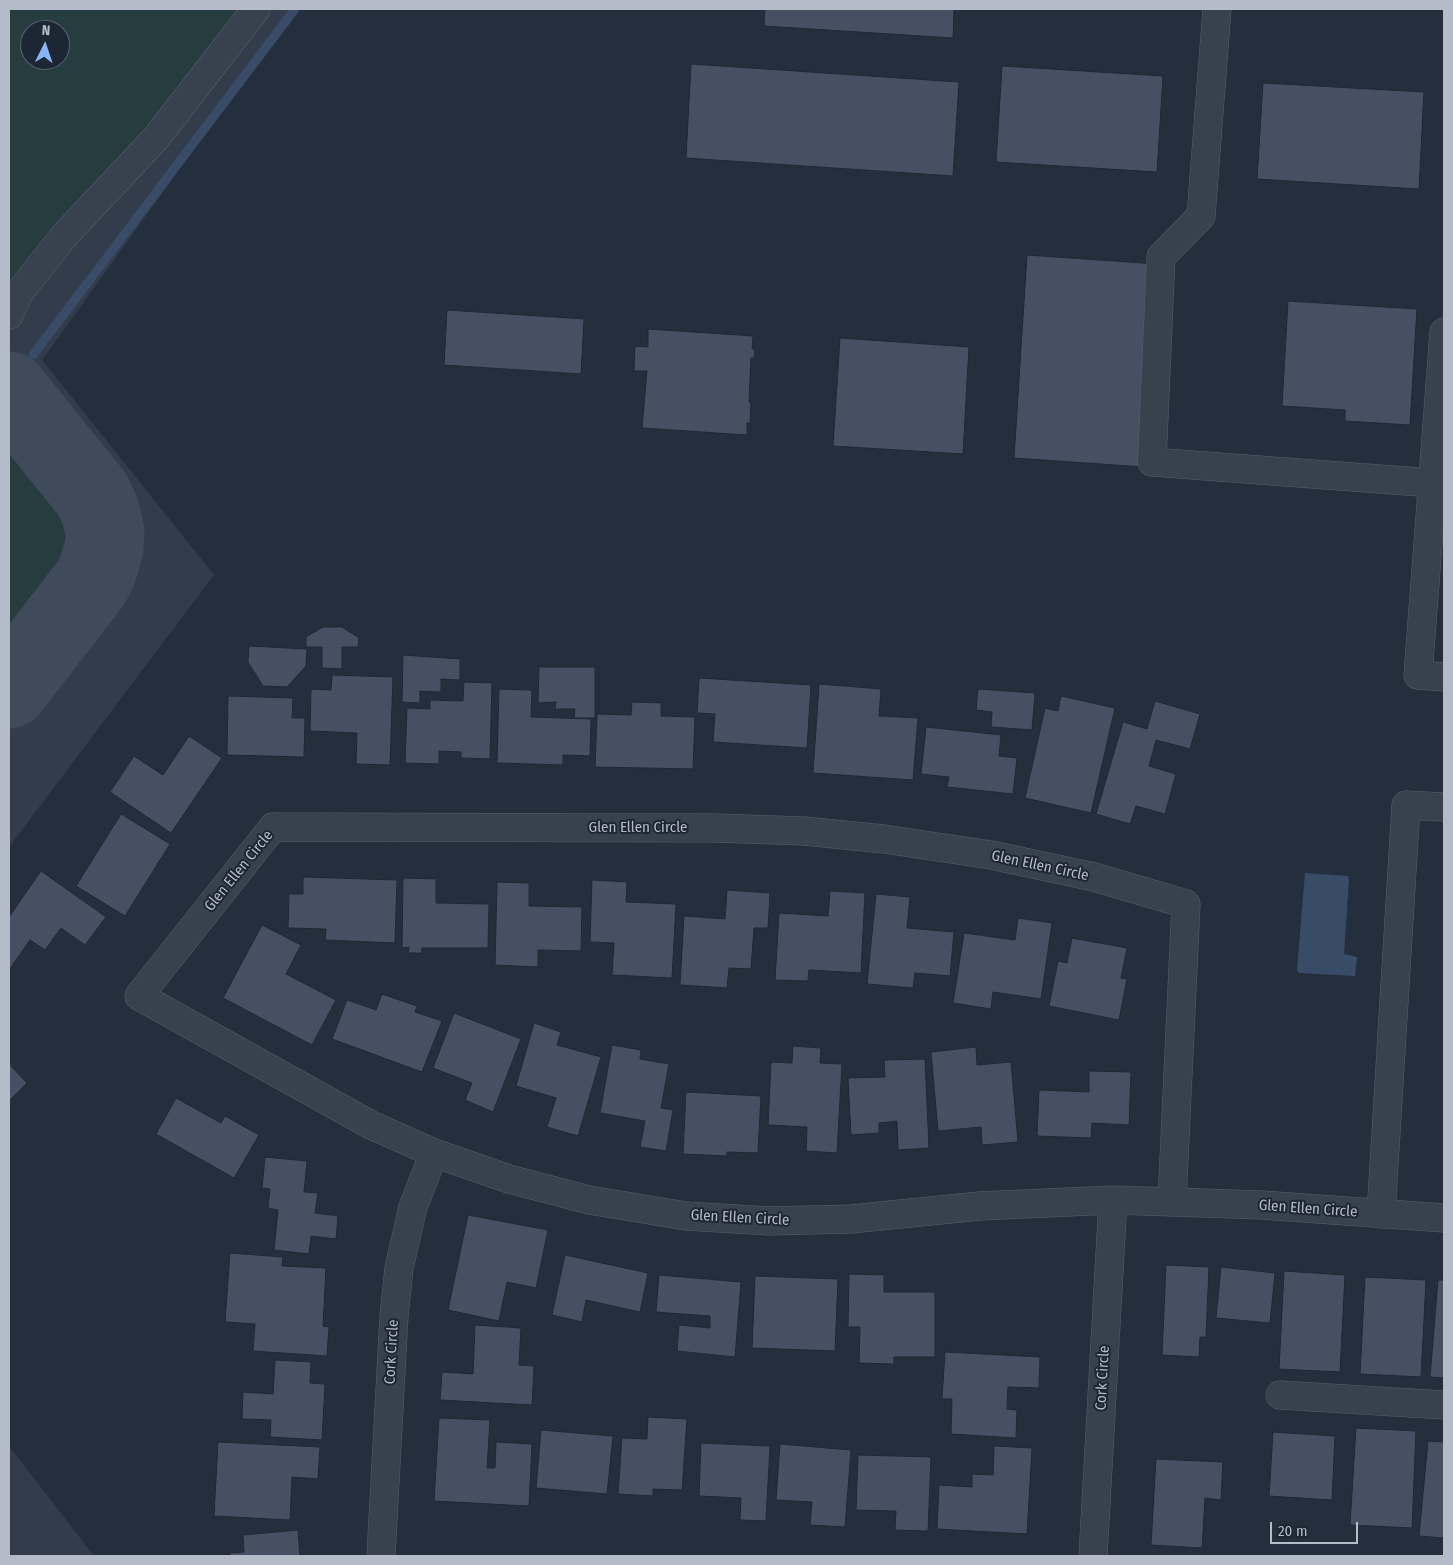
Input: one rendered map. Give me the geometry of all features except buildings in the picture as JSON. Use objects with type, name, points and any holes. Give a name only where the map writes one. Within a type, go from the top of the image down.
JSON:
[{"type":"street","points":[[9,315],[19,293],[64,236],[156,138],[256,9]]},
{"type":"street","points":[[1218,9],[1201,216],[1161,257],[1152,462],[1433,483]]},
{"type":"street","points":[[1444,332],[1418,675],[1444,677]]},
{"type":"street","points":[[1381,1214],[1406,806],[1444,807]]},
{"type":"street","name":"Glen Ellen Circle","points":[[1172,1201],[1186,904],[1094,877],[991,854],[884,839],[804,831],[714,828],[273,827],[139,996],[372,1124],[434,1153],[509,1179],[589,1200],[686,1216],[769,1221],[851,1219],[980,1206],[1113,1200],[1172,1201],[1444,1218]]},
{"type":"street","name":"Cork Circle","points":[[381,1556],[394,1316],[399,1268],[413,1208],[434,1153]]},
{"type":"street","name":"Cork Circle","points":[[1093,1556],[1113,1200]]},
{"type":"street","points":[[1280,1395],[1444,1405]]},
{"type":"shaded area","points":[[9,9],[295,9],[42,360],[214,575],[9,847]]},
{"type":"shaded area","points":[[9,1446],[94,1556],[9,1556]]},
{"type":"green space","points":[[9,9],[240,9],[154,119],[44,237],[9,291]]},
{"type":"green space","points":[[9,437],[63,510],[68,542],[63,558],[9,630]]},
{"type":"water","points":[[1305,873],[1348,876],[1344,954],[1357,957],[1355,976],[1299,973],[1297,970]]},
{"type":"waterway","points":[[33,355],[295,9]]},
{"type":"taxiway","points":[[9,391],[92,494],[100,511],[105,531],[104,548],[98,569],[91,583],[9,689]]}]
